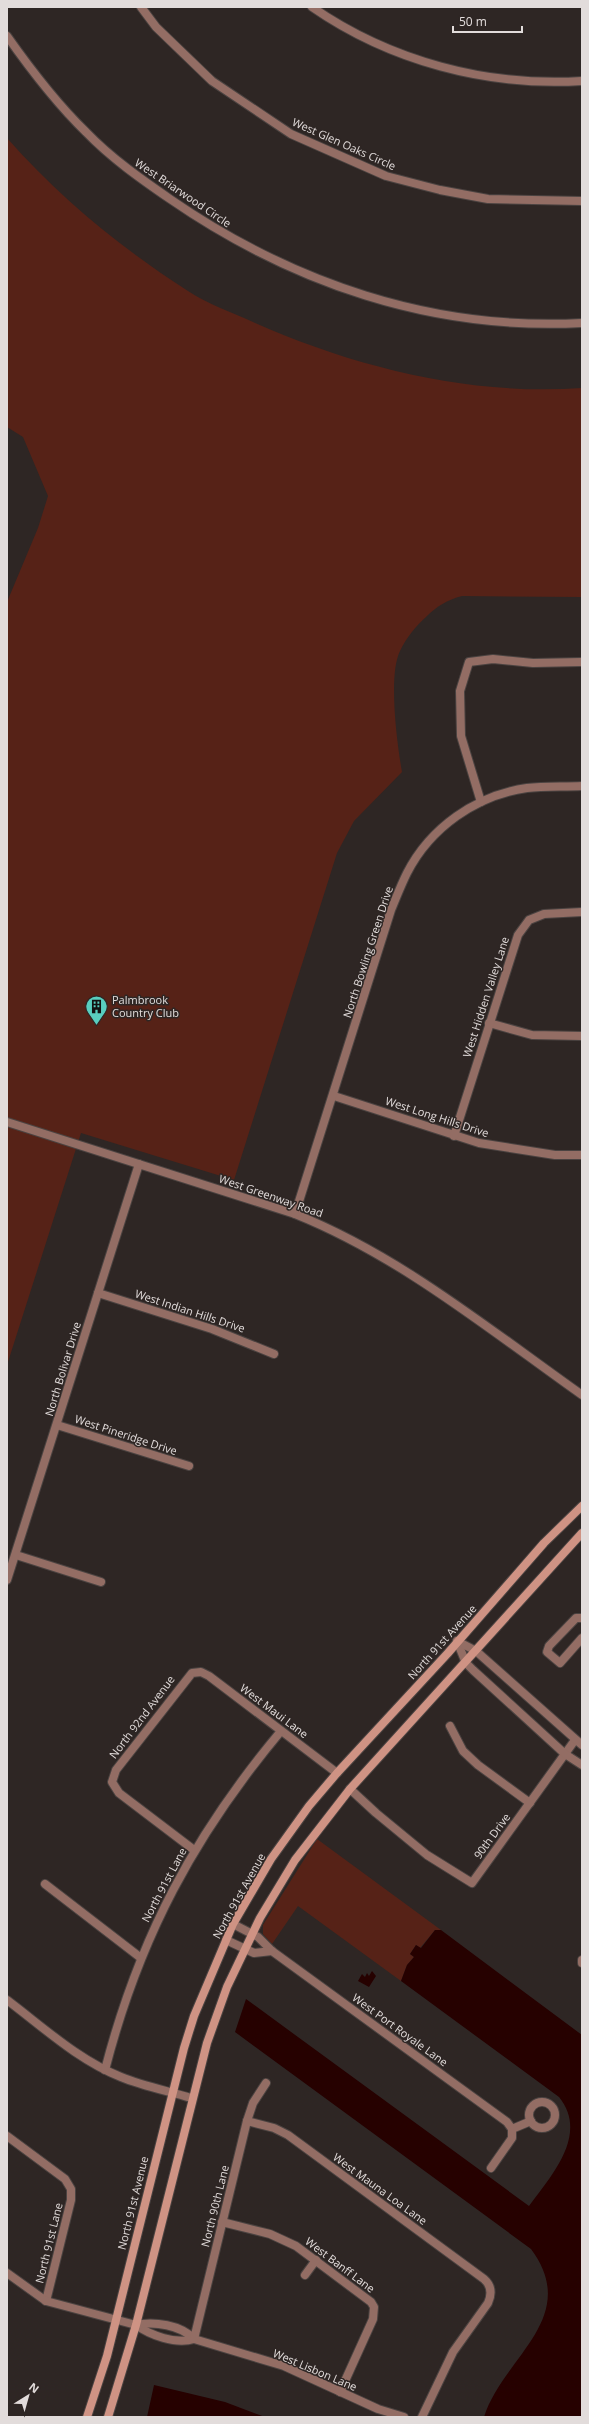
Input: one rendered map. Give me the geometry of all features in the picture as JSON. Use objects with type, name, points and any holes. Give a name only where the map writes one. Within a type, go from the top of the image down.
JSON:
[{"type":"main road","name":"North 91st Avenue","points":[[87,2417],[103,2373],[172,2092],[194,2016],[233,1924],[271,1859],[309,1806],[544,1543],[582,1506]]},
{"type":"main road","points":[[108,2417],[136,2324],[191,2098],[218,2011],[244,1948],[252,1933],[295,1860],[350,1789],[466,1663],[582,1533]]},
{"type":"street","name":"West Glen Oaks Circle","points":[[141,7],[156,27],[212,82],[291,134],[379,173],[440,190],[488,198],[582,201]]},
{"type":"street","points":[[312,7],[361,37],[452,71],[506,79],[582,80]]},
{"type":"street","name":"West Briarwood Circle","points":[[7,36],[36,78],[92,138],[145,182],[214,229],[261,254],[315,280],[372,298],[426,312],[503,323],[582,323]]},
{"type":"street","points":[[481,802],[461,736],[460,691],[469,662],[493,659],[533,663],[582,662]]},
{"type":"street","name":"North Bowling Green Drive","points":[[295,1214],[334,1096],[391,910],[407,873],[421,850],[435,834],[463,812],[481,802],[527,788],[582,786]]},
{"type":"street","name":"West Hidden Valley Lane","points":[[454,1136],[518,935],[529,920],[544,914],[582,912]]},
{"type":"street","points":[[489,1023],[532,1035],[582,1036]]},
{"type":"street","name":"West Long Hills Drive","points":[[334,1096],[454,1136],[518,1150],[555,1155],[582,1155]]},
{"type":"street","name":"West Greenway Road","points":[[7,1122],[295,1214],[323,1225],[396,1264],[582,1395]]},
{"type":"street","name":"North Bolivar Drive","points":[[7,1580],[140,1164]]},
{"type":"street","name":"West Indian Hills Drive","points":[[98,1293],[212,1329],[274,1354]]},
{"type":"street","name":"West Pineridge Drive","points":[[57,1425],[189,1466]]},
{"type":"street","points":[[16,1555],[101,1582]]},
{"type":"street","points":[[582,1618],[576,1618],[549,1646],[547,1652],[560,1663],[582,1638]]},
{"type":"street","points":[[457,1641],[476,1651],[582,1745]]},
{"type":"street","points":[[457,1641],[466,1663],[565,1754],[582,1765]]},
{"type":"street","name":"West Maui Lane","points":[[196,1671],[209,1676],[337,1773]]},
{"type":"street","name":"North 92nd Avenue","points":[[194,1850],[119,1792],[112,1782],[116,1770],[186,1678],[196,1671]]},
{"type":"street","points":[[450,1726],[463,1751],[478,1765],[530,1803]]},
{"type":"street","name":"North 91st Lane","points":[[105,2070],[120,2015],[141,1958],[162,1908],[194,1850],[249,1769],[281,1730]]},
{"type":"street","name":"90th Drive","points":[[350,1789],[376,1813],[427,1855],[472,1883],[575,1740]]},
{"type":"street","points":[[45,1884],[141,1958]]},
{"type":"street","name":"West Port Royale Lane","points":[[233,1924],[252,1933],[272,1952],[507,2122],[512,2129]]},
{"type":"street","points":[[226,1940],[254,1953],[272,1952]]},
{"type":"street","points":[[7,2000],[72,2050],[105,2070],[128,2080],[191,2098]]},
{"type":"street","name":"North 90th Lane","points":[[194,2339],[247,2121],[253,2103],[266,2083]]},
{"type":"street","name":"West Mauna Loa Lane","points":[[247,2121],[274,2128],[288,2135],[484,2279],[491,2290],[488,2303],[453,2352],[423,2415]]},
{"type":"street","points":[[491,2168],[510,2142],[512,2129],[531,2121]]},
{"type":"street","name":"North 91st Lane","points":[[7,2136],[65,2180],[71,2189],[71,2200],[46,2301]]},
{"type":"street","name":"West Banff Lane","points":[[222,2222],[270,2234],[296,2246],[366,2297],[374,2307],[373,2319],[340,2392]]},
{"type":"street","points":[[305,2275],[316,2260]]},
{"type":"street","name":"West Lisbon Lane","points":[[7,2273],[46,2301],[116,2320],[136,2324],[150,2322],[187,2331],[194,2339],[284,2366],[378,2409],[404,2417]]},
{"type":"shaded area","name":"Palmbrook Country Club","points":[[7,138],[48,181],[115,240],[163,275],[188,291],[220,308],[292,338],[331,352],[372,365],[413,375],[498,387],[540,389],[582,388],[582,597],[462,596],[452,599],[430,613],[405,641],[396,662],[394,692],[398,745],[402,772],[354,821],[337,853],[234,1180],[81,1133],[7,1365],[7,602],[38,528],[48,496],[23,437],[7,427]]},
{"type":"shaded area","points":[[317,1839],[441,1930],[435,1930],[420,1948],[416,1945],[410,1954],[414,1957],[407,1965],[401,1981],[298,1906],[272,1944],[263,1934],[263,1925]]},
{"type":"shaded area","points":[[435,1930],[441,1930],[582,2035],[582,2417],[484,2417],[494,2395],[534,2336],[544,2317],[548,2296],[544,2274],[531,2249],[235,2032],[246,1999],[529,2206],[557,2168],[564,2154],[569,2140],[570,2125],[567,2111],[559,2097],[401,1981],[407,1965],[414,1957],[410,1954],[416,1945],[421,1948]]},
{"type":"shaded area","points":[[372,1971],[376,1976],[369,1987],[358,1981],[362,1974],[365,1977],[367,1973],[369,1976]]},
{"type":"shaded area","points":[[154,2385],[225,2402],[265,2417],[147,2417]]},
{"type":"place","name":"Palmbrook Country Club","points":[[96,1026]]}]
